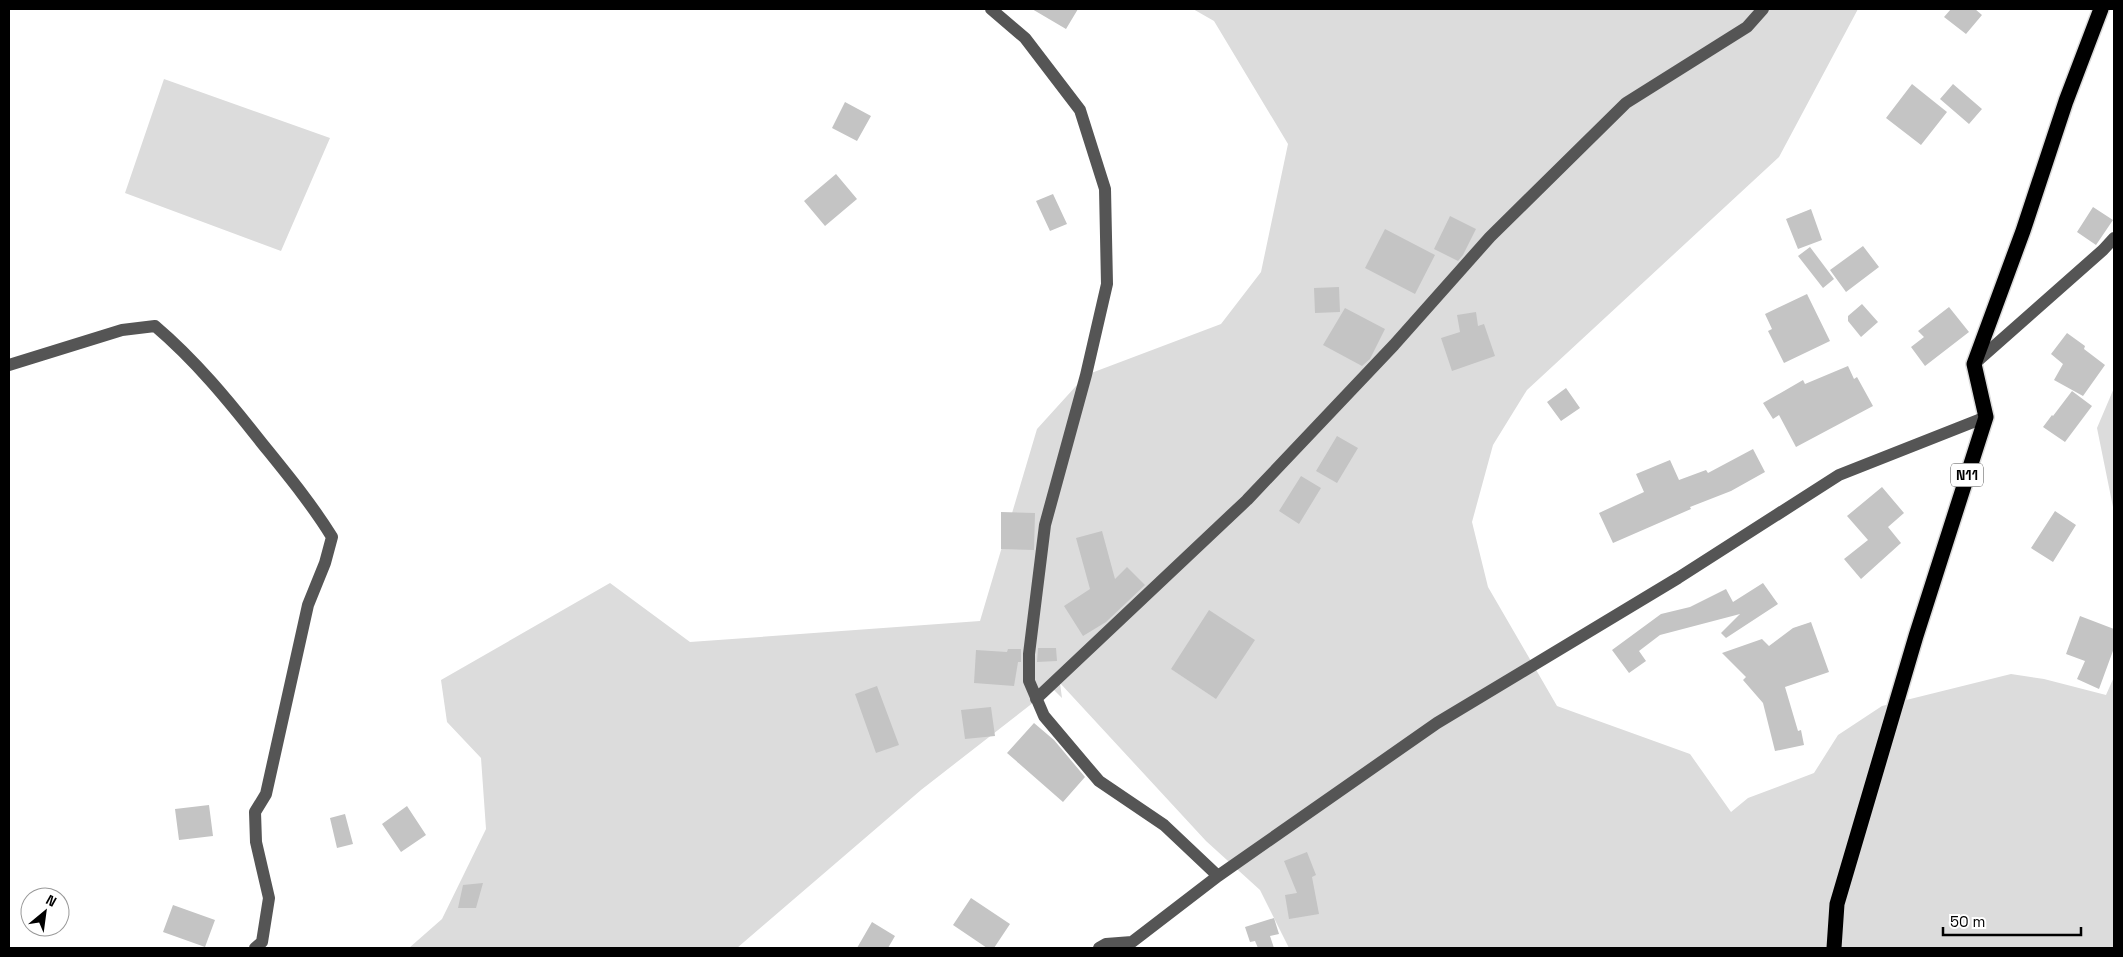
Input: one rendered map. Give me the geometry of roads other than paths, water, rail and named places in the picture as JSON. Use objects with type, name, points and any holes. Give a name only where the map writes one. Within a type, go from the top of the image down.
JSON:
[{"type":"highway","points":[[1986,418],[1974,364],[2066,101],[2101,9]]},
{"type":"highway","name":"N11","points":[[1834,948],[1839,894],[1916,636],[1986,418]]},
{"type":"street","points":[[991,9],[1025,38],[1080,110],[1105,189],[1107,284],[1086,375],[1061,460],[1045,525],[1029,654],[1029,682],[1044,716],[1099,781],[1164,825],[1218,876]]},
{"type":"street","points":[[1036,699],[1247,500],[1394,345],[1490,237],[1626,103],[1747,27],[1763,9]]},
{"type":"street","points":[[1974,364],[2114,238]]},
{"type":"street","points":[[9,365],[122,330],[155,326],[177,345],[221,391],[311,504],[332,537],[325,563],[308,605],[266,794],[256,812],[256,842],[270,898],[262,942],[255,948]]},
{"type":"street","points":[[1099,948],[1106,944],[1134,945],[1218,876],[1437,723],[1678,578],[1839,475],[1986,418]]}]
